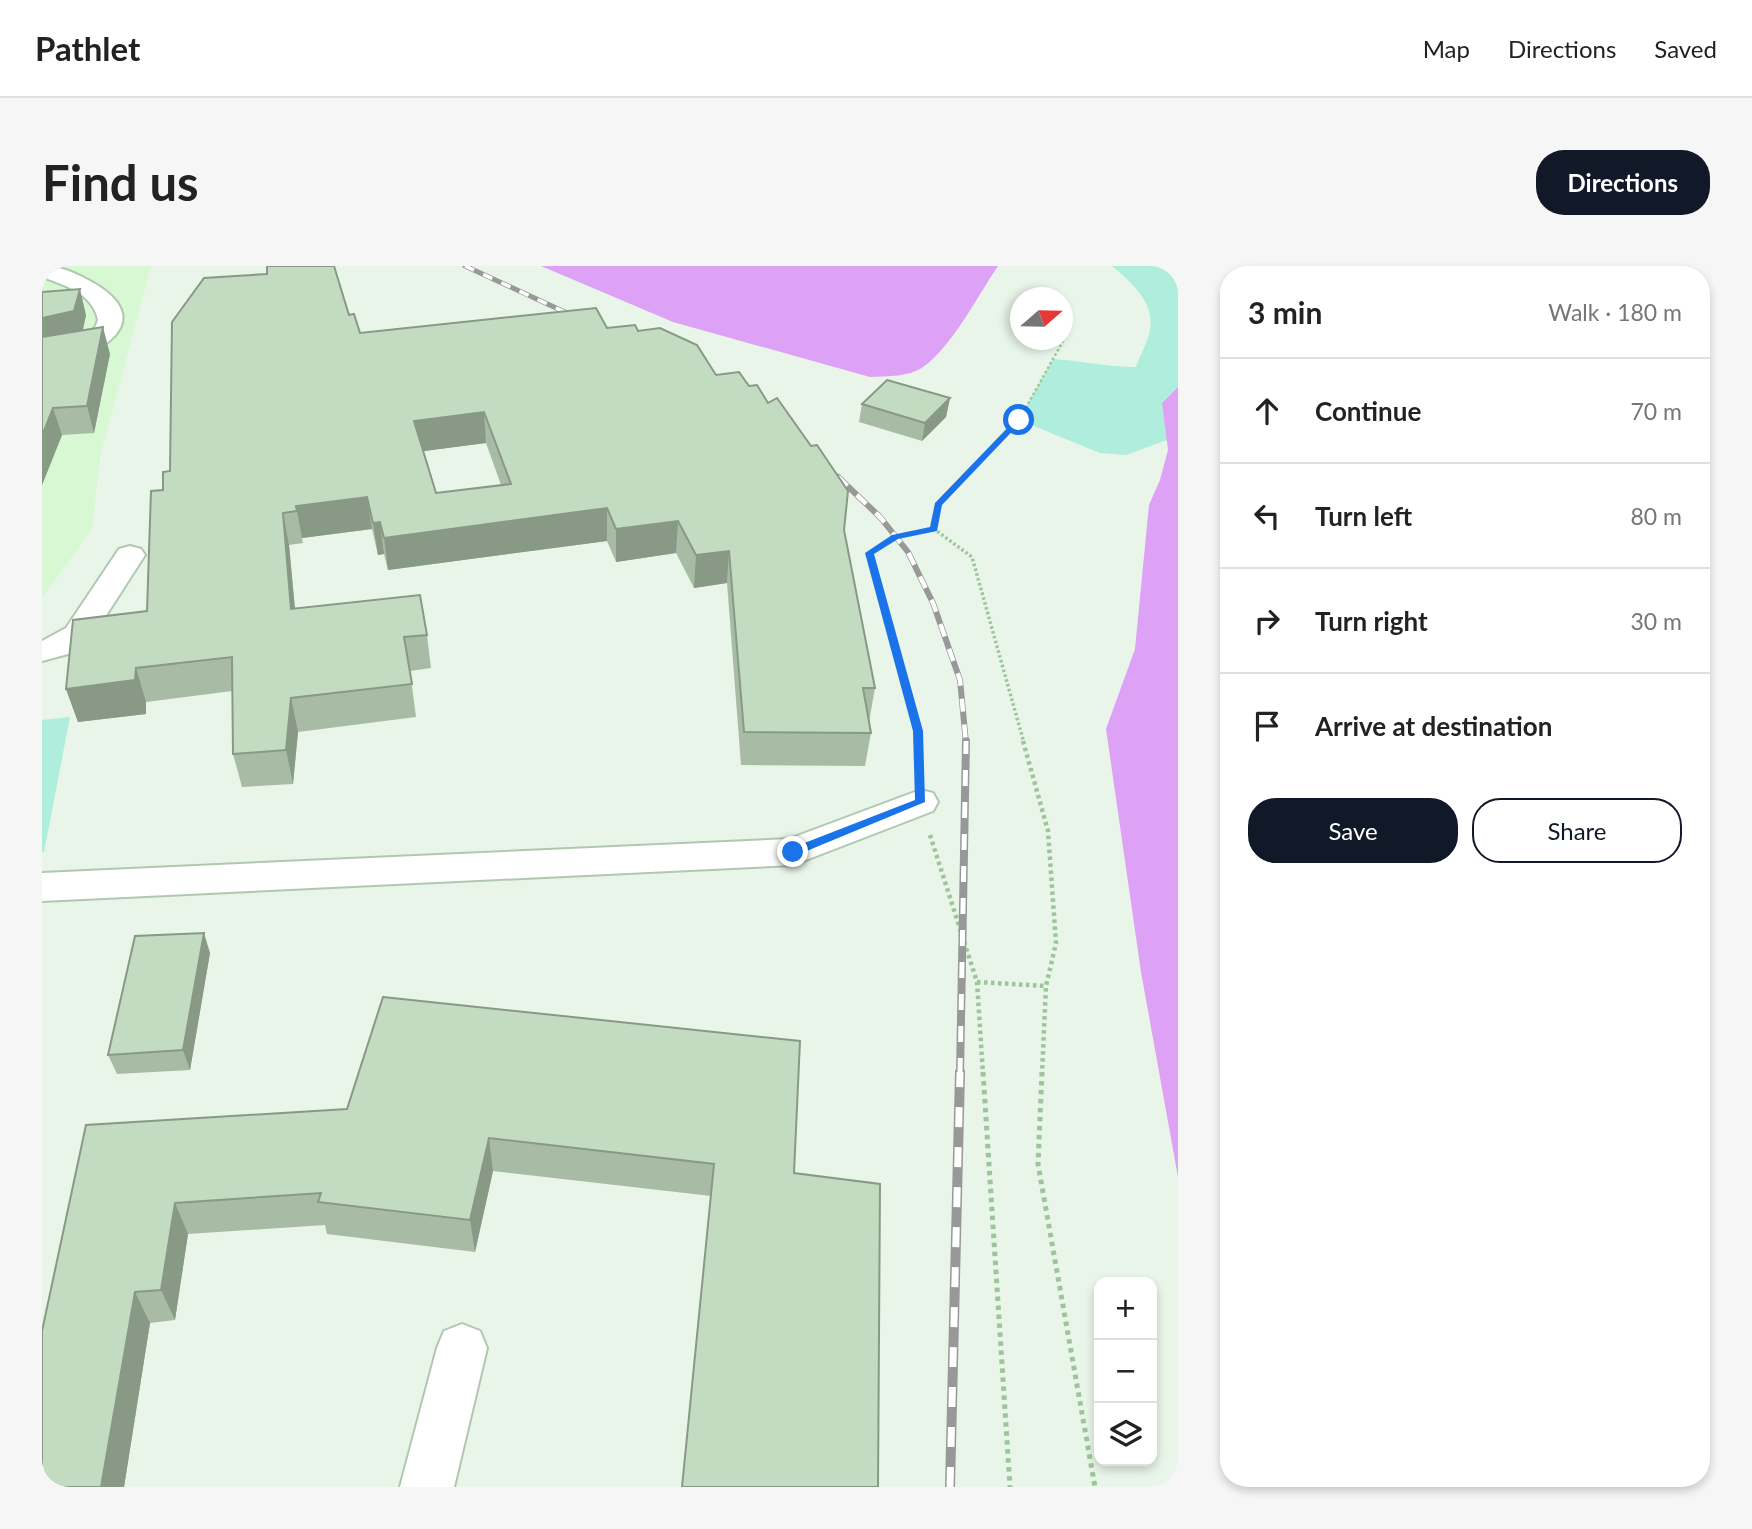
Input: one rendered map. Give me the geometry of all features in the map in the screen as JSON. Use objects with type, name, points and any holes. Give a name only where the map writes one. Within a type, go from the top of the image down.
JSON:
[{"type":"lane","points":[[42,270],[84,286],[106,305],[112,318],[109,330],[95,342],[70,353],[42,355]]},
{"type":"lane","points":[[42,651],[57,647],[78,635],[130,555]]},
{"type":"lane","points":[[42,887],[793,852],[920,802]]},
{"type":"lane","points":[[427,1487],[462,1348]]},
{"type":"path","points":[[934,529],[938,505],[1019,420],[1058,350]]},
{"type":"path","points":[[1010,1487],[977,982],[920,802],[918,731],[870,553],[895,537],[934,529],[972,557],[1048,831],[1056,943],[1046,986],[1038,1164],[1095,1487]]},
{"type":"path","points":[[977,982],[1046,986]]},
{"type":"shaded area","points":[[42,266],[151,266],[100,457],[92,529],[42,598]]},
{"type":"shaded area","points":[[541,266],[998,266],[964,320],[934,358],[911,373],[870,377],[673,322]]},
{"type":"shaded area","points":[[1112,266],[1161,266],[1178,274],[1178,387],[1162,403],[1167,440],[1126,455],[1100,453],[1019,420],[1053,359],[1136,367],[1149,335],[1149,310],[1140,294]]},
{"type":"shaded area","points":[[1178,387],[1178,1177],[1141,972],[1106,729],[1135,649],[1149,505],[1160,480],[1168,450],[1162,403]]},
{"type":"shaded area","points":[[70,717],[44,852],[42,852],[42,720]]},
{"type":"building","points":[[267,266],[334,266],[349,315],[354,314],[360,333],[596,308],[607,328],[635,325],[638,331],[660,328],[697,345],[716,375],[739,372],[749,386],[757,385],[768,403],[777,398],[811,446],[817,445],[848,491],[844,530],[875,688],[863,688],[871,733],[744,732],[729,551],[696,555],[678,521],[616,529],[607,508],[384,538],[380,522],[373,523],[367,497],[296,506],[297,511],[283,513],[291,609],[420,595],[427,635],[404,637],[412,684],[291,698],[286,750],[233,754],[232,657],[136,668],[135,680],[66,689],[73,620],[147,611],[151,491],[163,490],[163,472],[170,471],[172,322],[204,278],[267,274]],"holes":[[[484,412],[511,484],[436,493],[414,421]]]},
{"type":"building","points":[[80,289],[74,311],[42,318],[42,292]]},
{"type":"building","points":[[103,327],[87,406],[53,408],[42,436],[42,337]]},
{"type":"building","points":[[887,380],[950,398],[925,423],[862,404]]},
{"type":"building","points":[[204,933],[183,1050],[108,1055],[135,936]]},
{"type":"building","points":[[383,997],[800,1041],[794,1173],[880,1184],[878,1487],[682,1487],[714,1164],[489,1138],[470,1220],[318,1202],[321,1193],[175,1203],[161,1290],[135,1292],[101,1487],[42,1487],[42,1331],[86,1125],[347,1109]]},
{"type":"railway","points":[[465,266],[580,319]]},
{"type":"railway","points":[[822,462],[839,479]]},
{"type":"railway","points":[[838,477],[880,517],[908,552],[933,603],[960,680],[966,743]]},
{"type":"railway","points":[[960,1074],[966,743]]},
{"type":"railway","points":[[950,1487],[960,1072]]},
{"type":"route","points":[[793,852],[920,802],[918,731],[870,553],[895,537],[934,529],[938,505],[1019,420]]}]
